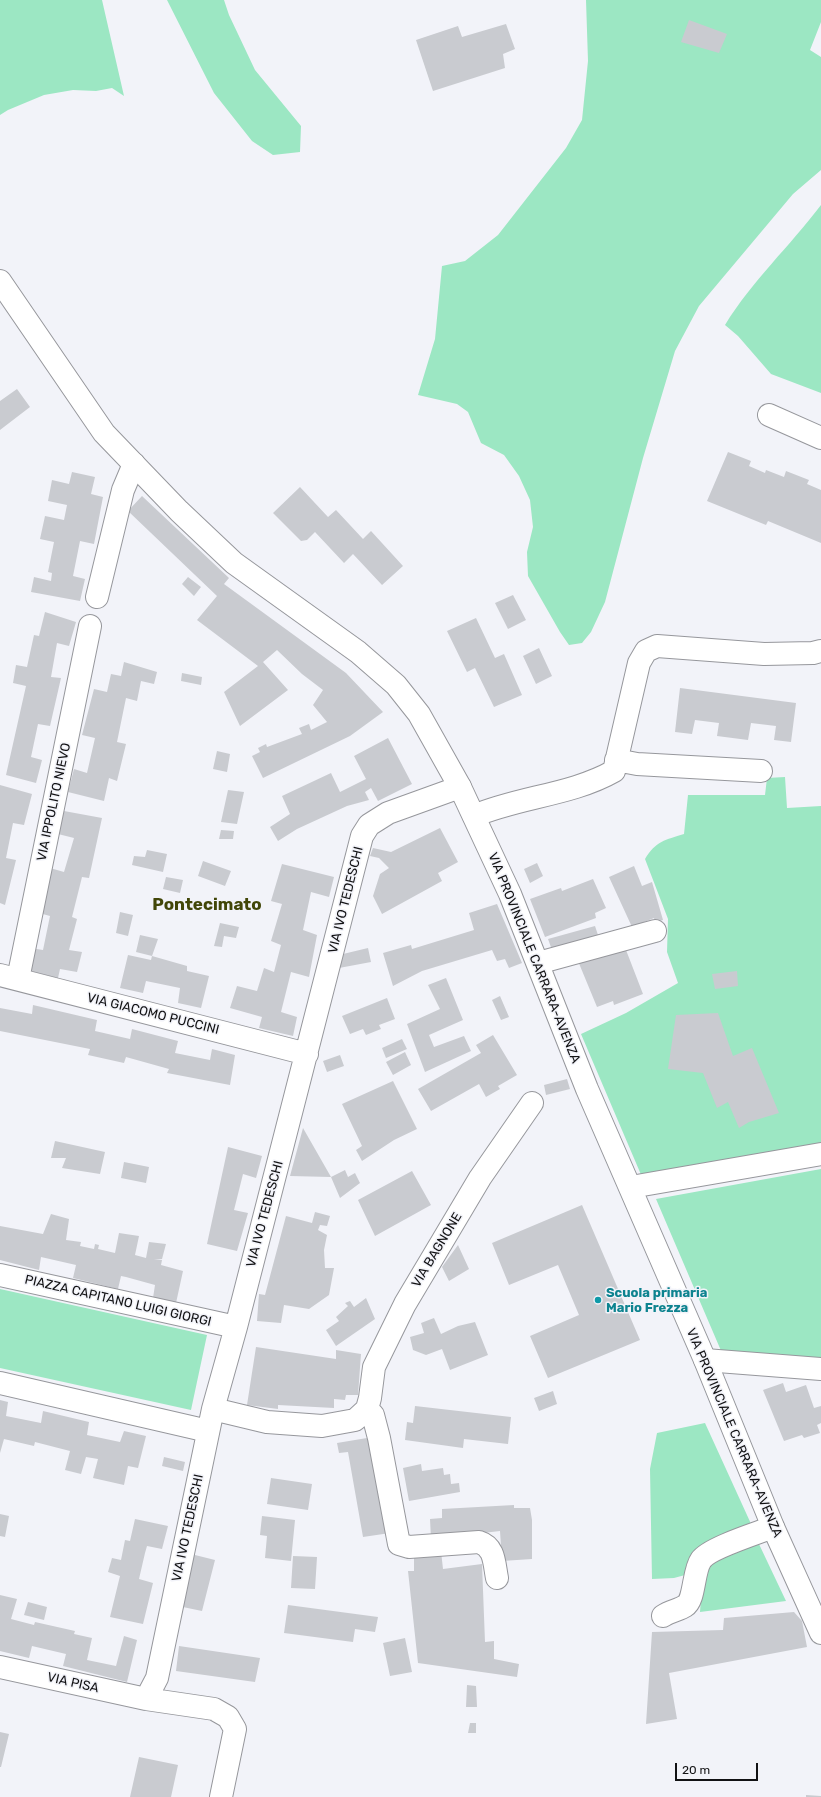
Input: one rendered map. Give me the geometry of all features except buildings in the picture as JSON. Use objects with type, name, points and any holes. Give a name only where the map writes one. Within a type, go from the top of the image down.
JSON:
[{"type":"street","name":"VIA PROVINCIALE CARRARA-AVENZA","points":[[0,281],[104,433],[179,511],[234,562],[358,652],[396,685],[418,714],[460,787],[510,894],[587,1089],[705,1360],[773,1527],[821,1633]]},
{"type":"street","points":[[769,415],[821,438]]},
{"type":"street","points":[[97,598],[123,490],[134,464]]},
{"type":"street","name":"VIA IPPOLITO NIEVO","points":[[9,977],[90,626]]},
{"type":"street","points":[[474,816],[492,808],[597,781],[614,771],[639,663],[646,651],[657,646],[764,654],[813,653],[821,651]]},
{"type":"street","points":[[616,760],[637,764],[761,770]]},
{"type":"street","name":"VIA IVO TEDESCHI","points":[[146,1699],[157,1678],[213,1409],[236,1327],[307,1054],[362,836],[369,825],[388,813],[460,787]]},
{"type":"street","points":[[538,963],[655,932]]},
{"type":"street","name":"VIA GIACOMO PUCCINI","points":[[9,977],[307,1054]]},
{"type":"street","name":"VIA BAGNONE","points":[[367,1409],[374,1366],[405,1304],[480,1178],[532,1103]]},
{"type":"street","points":[[631,1188],[821,1154]]},
{"type":"street","name":"PIAZZA CAPITANO LUIGI GIORGI","points":[[0,1275],[236,1327]]},
{"type":"street","points":[[705,1360],[821,1369]]},
{"type":"street","points":[[0,1383],[208,1431]]},
{"type":"street","points":[[213,1409],[267,1422],[322,1426],[355,1420],[367,1409],[373,1415],[379,1438],[399,1544],[409,1547],[479,1542],[487,1545],[492,1553],[497,1578]]},
{"type":"street","points":[[663,1616],[670,1611],[685,1606],[690,1602],[696,1570],[702,1559],[713,1551],[773,1527]]},
{"type":"street","name":"VIA PISA","points":[[0,1667],[146,1699],[214,1709],[228,1717],[235,1729],[221,1797]]},
{"type":"green space","points":[[0,0],[102,0],[124,96],[112,88],[96,91],[73,90],[44,95],[8,110],[0,115]]},
{"type":"green space","points":[[167,0],[224,0],[229,15],[255,70],[301,126],[300,152],[273,155],[252,141],[214,93]]},
{"type":"green space","points":[[586,0],[821,0],[821,22],[810,50],[821,57],[821,170],[793,194],[699,306],[675,351],[643,458],[605,602],[591,632],[582,643],[569,645],[528,576],[527,552],[533,527],[530,500],[519,476],[504,455],[481,443],[468,412],[457,404],[418,395],[435,339],[442,266],[465,261],[498,235],[566,148],[582,120],[588,61]]},
{"type":"green space","points":[[821,205],[821,393],[771,374],[738,336],[725,325],[747,293]]},
{"type":"green space","points":[[785,777],[787,808],[821,806],[821,1144],[642,1177],[581,1034],[626,1013],[678,983],[667,952],[668,919],[645,859],[657,845],[666,840],[684,834],[688,795],[765,795],[767,778]]},
{"type":"green space","points":[[821,1169],[821,1362],[722,1353],[656,1199]]},
{"type":"green space","points":[[0,1289],[207,1335],[191,1410],[0,1368]]},
{"type":"green space","points":[[705,1423],[752,1526],[685,1575],[674,1578],[652,1579],[650,1469],[657,1433]]},
{"type":"green space","points":[[758,1542],[786,1601],[700,1612],[703,1572],[708,1562]]},
{"type":"place","name":"Scuola primaria Mario Frezza","points":[[598,1300]]},
{"type":"district","name":"Pontecimato","points":[[207,905]]}]
